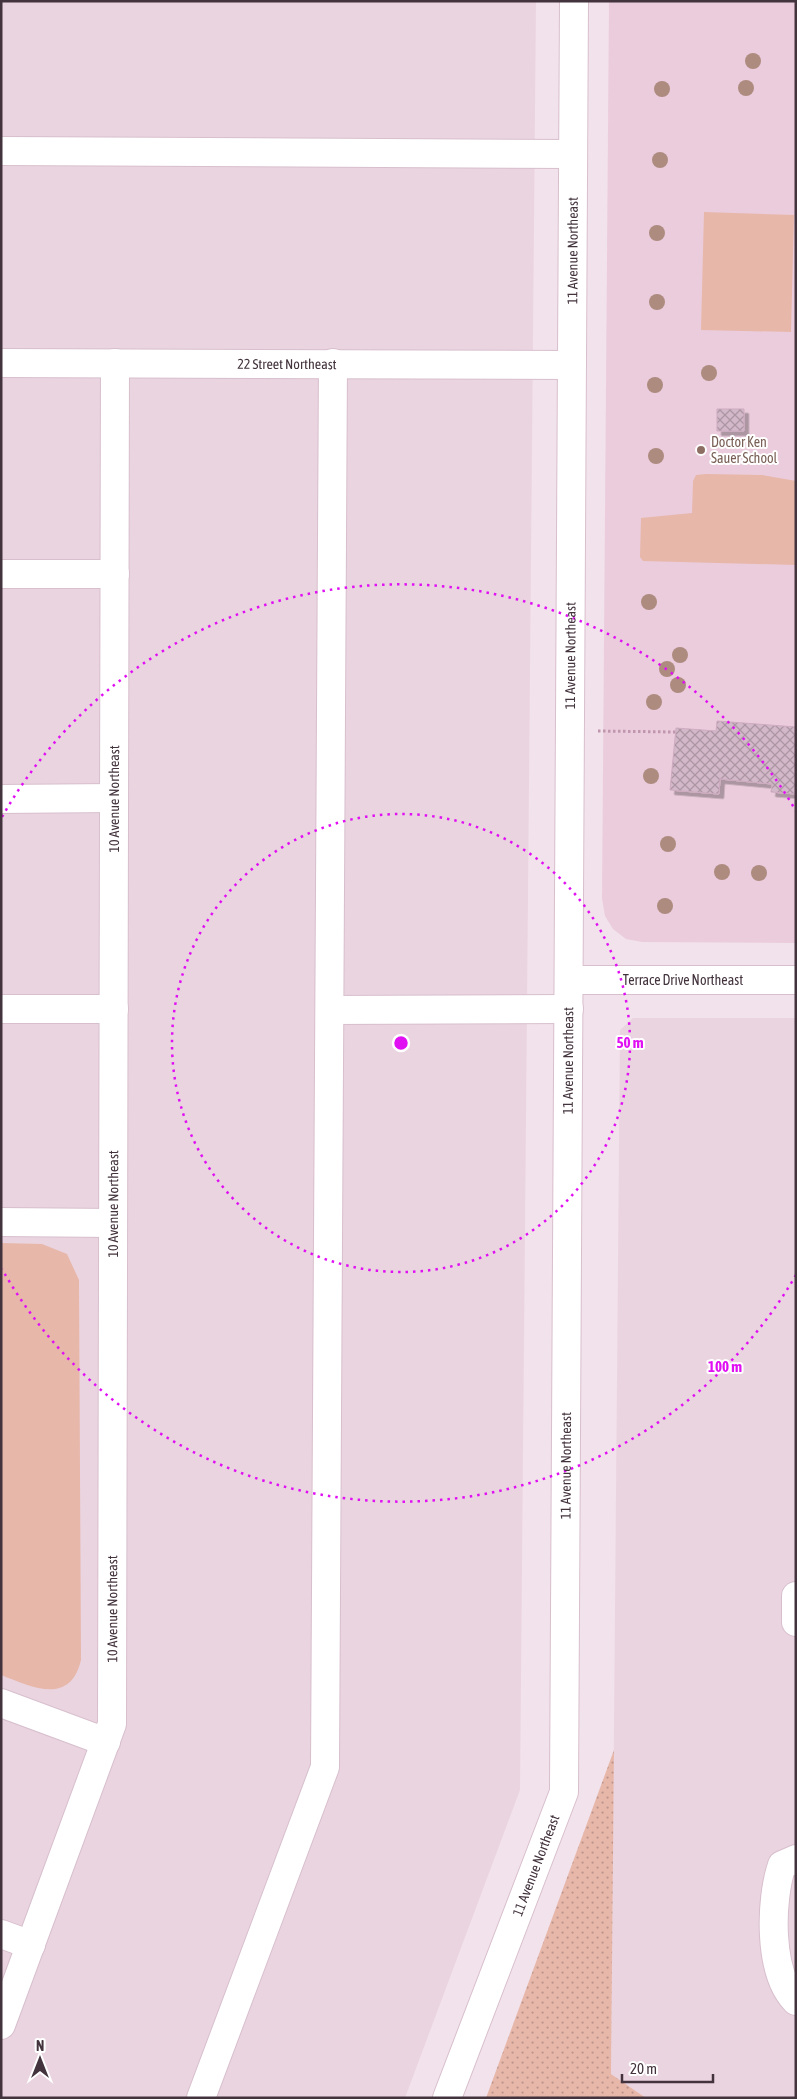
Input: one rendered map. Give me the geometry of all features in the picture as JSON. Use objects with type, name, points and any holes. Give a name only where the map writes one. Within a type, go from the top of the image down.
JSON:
[{"type":"street","name":"11 Avenue Northeast","points":[[447,2098],[564,1792],[574,1]]},
{"type":"street","points":[[1,151],[572,154]]},
{"type":"street","name":"22 Street Northeast","points":[[1,363],[572,364]]},
{"type":"street","name":"10 Avenue Northeast","points":[[1,2026],[112,1724],[115,363]]},
{"type":"street","points":[[201,2098],[325,1767],[333,364]]},
{"type":"street","points":[[1,574],[115,574]]},
{"type":"street","points":[[1,799],[114,798]]},
{"type":"street","name":"Terrace Drive Northeast","points":[[569,980],[796,980]]},
{"type":"street","points":[[1,1010],[114,1009]]},
{"type":"street","points":[[330,1010],[569,1009]]},
{"type":"street","points":[[1,1222],[113,1223]]},
{"type":"street","points":[[796,1596],[796,1622]]},
{"type":"street","points":[[1,1703],[106,1742]]},
{"type":"street","points":[[796,1859],[782,1865],[776,1884],[776,1961],[782,1981],[796,2001]]},
{"type":"street","points":[[1,1934],[31,1945]]},
{"type":"path","points":[[597,731],[675,732]]},
{"type":"shaded area","points":[[1,1],[536,1],[520,1790],[405,2098],[1,2098]]},
{"type":"shaded area","name":"Doctor Ken Sauer School","points":[[609,1],[796,1],[796,943],[642,942],[626,939],[613,929],[605,916],[602,898]]},
{"type":"shaded area","points":[[704,212],[794,215],[791,332],[701,330]]},
{"type":"shaded area","points":[[696,475],[762,475],[796,481],[796,565],[643,561],[640,557],[641,518],[692,513],[693,481]]},
{"type":"shaded area","points":[[633,1018],[796,1018],[796,2098],[646,2098],[611,2074],[620,1030]]},
{"type":"shaded area","points":[[1,1243],[42,1244],[67,1254],[79,1280],[81,1660],[76,1674],[68,1683],[59,1688],[37,1688],[1,1675]]},
{"type":"shaded area","points":[[614,1750],[611,2074],[646,2098],[486,2098]]},
{"type":"building","points":[[717,409],[744,409],[744,431],[717,431]]},
{"type":"building","points":[[717,721],[796,727],[796,794],[771,792],[772,784],[720,779],[719,794],[670,790],[676,728],[716,731]]},
{"type":"place","name":"Doctor Ken Sauer School","points":[[701,450]]}]
